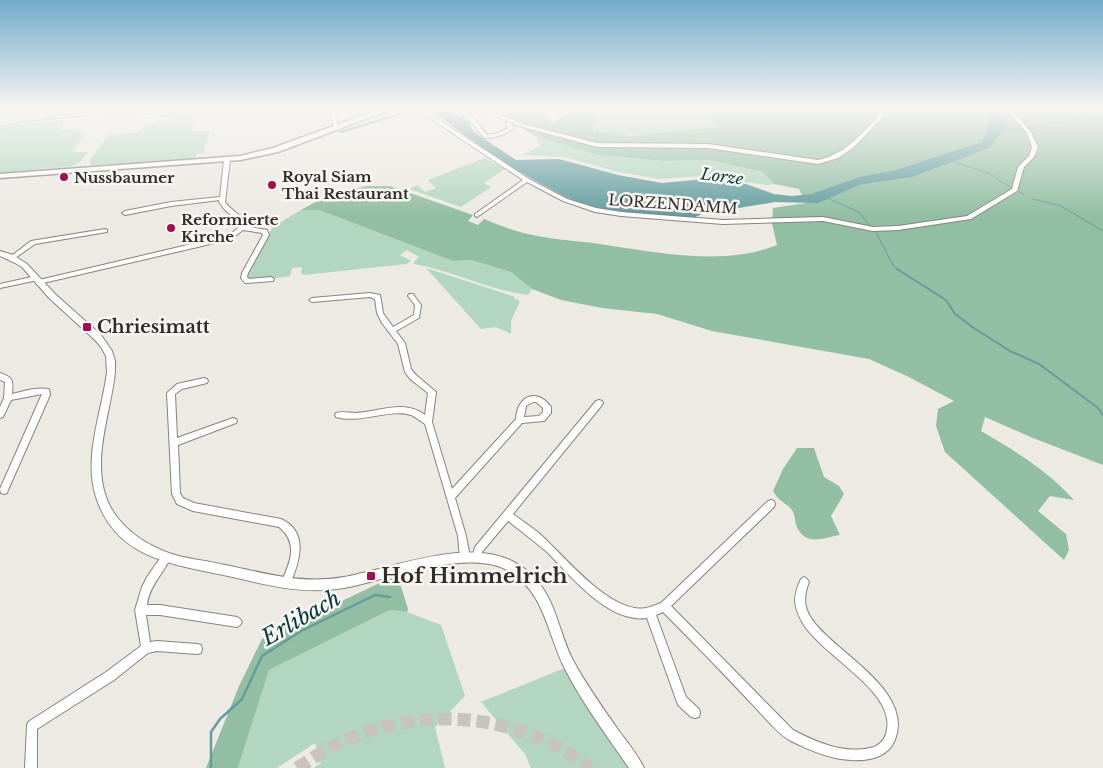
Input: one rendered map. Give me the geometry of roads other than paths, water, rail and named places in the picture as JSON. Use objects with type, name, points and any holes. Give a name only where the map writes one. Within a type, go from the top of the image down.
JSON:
[{"type":"main road","points":[[0,176],[227,160],[275,150],[293,144]]},
{"type":"street","name":"LORZENDAMM","points":[[472,144],[527,180],[565,200],[595,210],[621,214],[723,222],[808,218],[832,220],[873,229],[929,225],[969,218],[1015,190],[1021,168],[1031,157],[1035,147],[1034,144]]},
{"type":"street","points":[[593,144],[616,146],[708,146],[818,162],[833,159],[854,144]]},
{"type":"street","points":[[227,160],[222,198],[224,206],[240,219],[243,224],[242,228]]},
{"type":"street","points":[[477,215],[527,180]]},
{"type":"street","points":[[125,213],[171,204],[222,198]]},
{"type":"street","points":[[0,286],[38,280],[225,238],[235,234],[242,228],[265,231],[266,235],[244,278],[247,281],[271,280]]},
{"type":"street","points":[[13,258],[34,242],[105,231]]},
{"type":"street","points":[[0,254],[13,258],[27,267],[49,294],[98,338],[109,352],[110,375],[98,442],[96,468],[99,490],[114,520],[127,535],[139,544],[166,557],[286,583],[315,586],[330,585],[465,558],[494,559],[509,565],[524,575],[538,590],[569,665],[636,768]]},
{"type":"street","points":[[312,300],[370,294],[378,297],[380,313],[401,342],[408,370],[412,377],[432,392],[428,422],[462,536],[465,558]]},
{"type":"street","points":[[393,330],[416,316],[418,305],[411,296]]},
{"type":"street","points":[[0,376],[9,381],[8,398],[0,415]]},
{"type":"street","points":[[204,381],[180,386],[171,393],[176,494],[180,501],[193,507],[281,523],[290,528],[294,535],[295,546],[291,571],[286,583]]},
{"type":"street","points":[[4,490],[46,392],[38,391],[8,398]]},
{"type":"street","points":[[477,558],[478,550],[598,404]]},
{"type":"street","points":[[339,415],[356,416],[404,411],[419,415],[428,422]]},
{"type":"street","points":[[450,496],[520,420]]},
{"type":"street","points":[[174,443],[233,421]]},
{"type":"street","points":[[507,515],[541,540],[603,598],[624,610],[650,613],[664,606],[771,504]]},
{"type":"street","points":[[146,648],[140,610],[144,592],[151,577],[166,557]]},
{"type":"street","points":[[664,606],[790,734],[809,745],[831,752],[866,754],[879,752],[888,744],[893,729],[886,700],[873,685],[819,636],[808,623],[799,607],[800,592],[804,582]]},
{"type":"street","points":[[140,610],[160,610],[237,622]]},
{"type":"street","points":[[650,613],[682,701],[695,713]]},
{"type":"street","points":[[31,768],[32,726],[110,676],[146,648],[157,646],[198,650]]},
{"type":"water","points":[[477,144],[492,144],[516,160],[559,159],[618,175],[662,183],[704,179],[746,184],[774,194],[792,196],[812,194],[859,177],[893,171],[976,144],[992,144],[989,148],[912,177],[862,184],[818,203],[775,202],[702,214],[693,218],[618,213],[594,208],[560,194],[502,161]]},
{"type":"waterway","points":[[952,161],[990,174],[1010,187]]},
{"type":"waterway","points":[[1019,192],[1024,194]]},
{"type":"waterway","points":[[827,198],[859,212],[870,226]]},
{"type":"waterway","points":[[1033,199],[1061,206],[1103,231]]},
{"type":"waterway","points":[[876,232],[894,267],[899,270]]},
{"type":"waterway","points":[[897,269],[946,300],[955,314],[974,328],[1010,351],[1039,364],[1098,408],[1103,415]]},
{"type":"waterway","name":"Erlibach","points":[[211,768],[211,732],[220,719],[242,699],[262,656],[301,631],[375,595],[390,597]]},
{"type":"tunnel","points":[[297,768],[333,746],[360,734],[388,726],[444,719],[501,725],[529,734],[560,748],[591,768]]},
{"type":"place","name":"Nussbaumer","points":[[64,177]]},
{"type":"place","name":"Royal Siam Thai Restaurant","points":[[272,185]]},
{"type":"place","name":"Reformierte Kirche","points":[[171,228]]},
{"type":"place","name":"Chriesimatt","points":[[87,327]]},
{"type":"place","name":"Hof Himmelrich","points":[[371,576]]},
{"type":"water label","name":"Lorze","points":[[722,176]]}]
